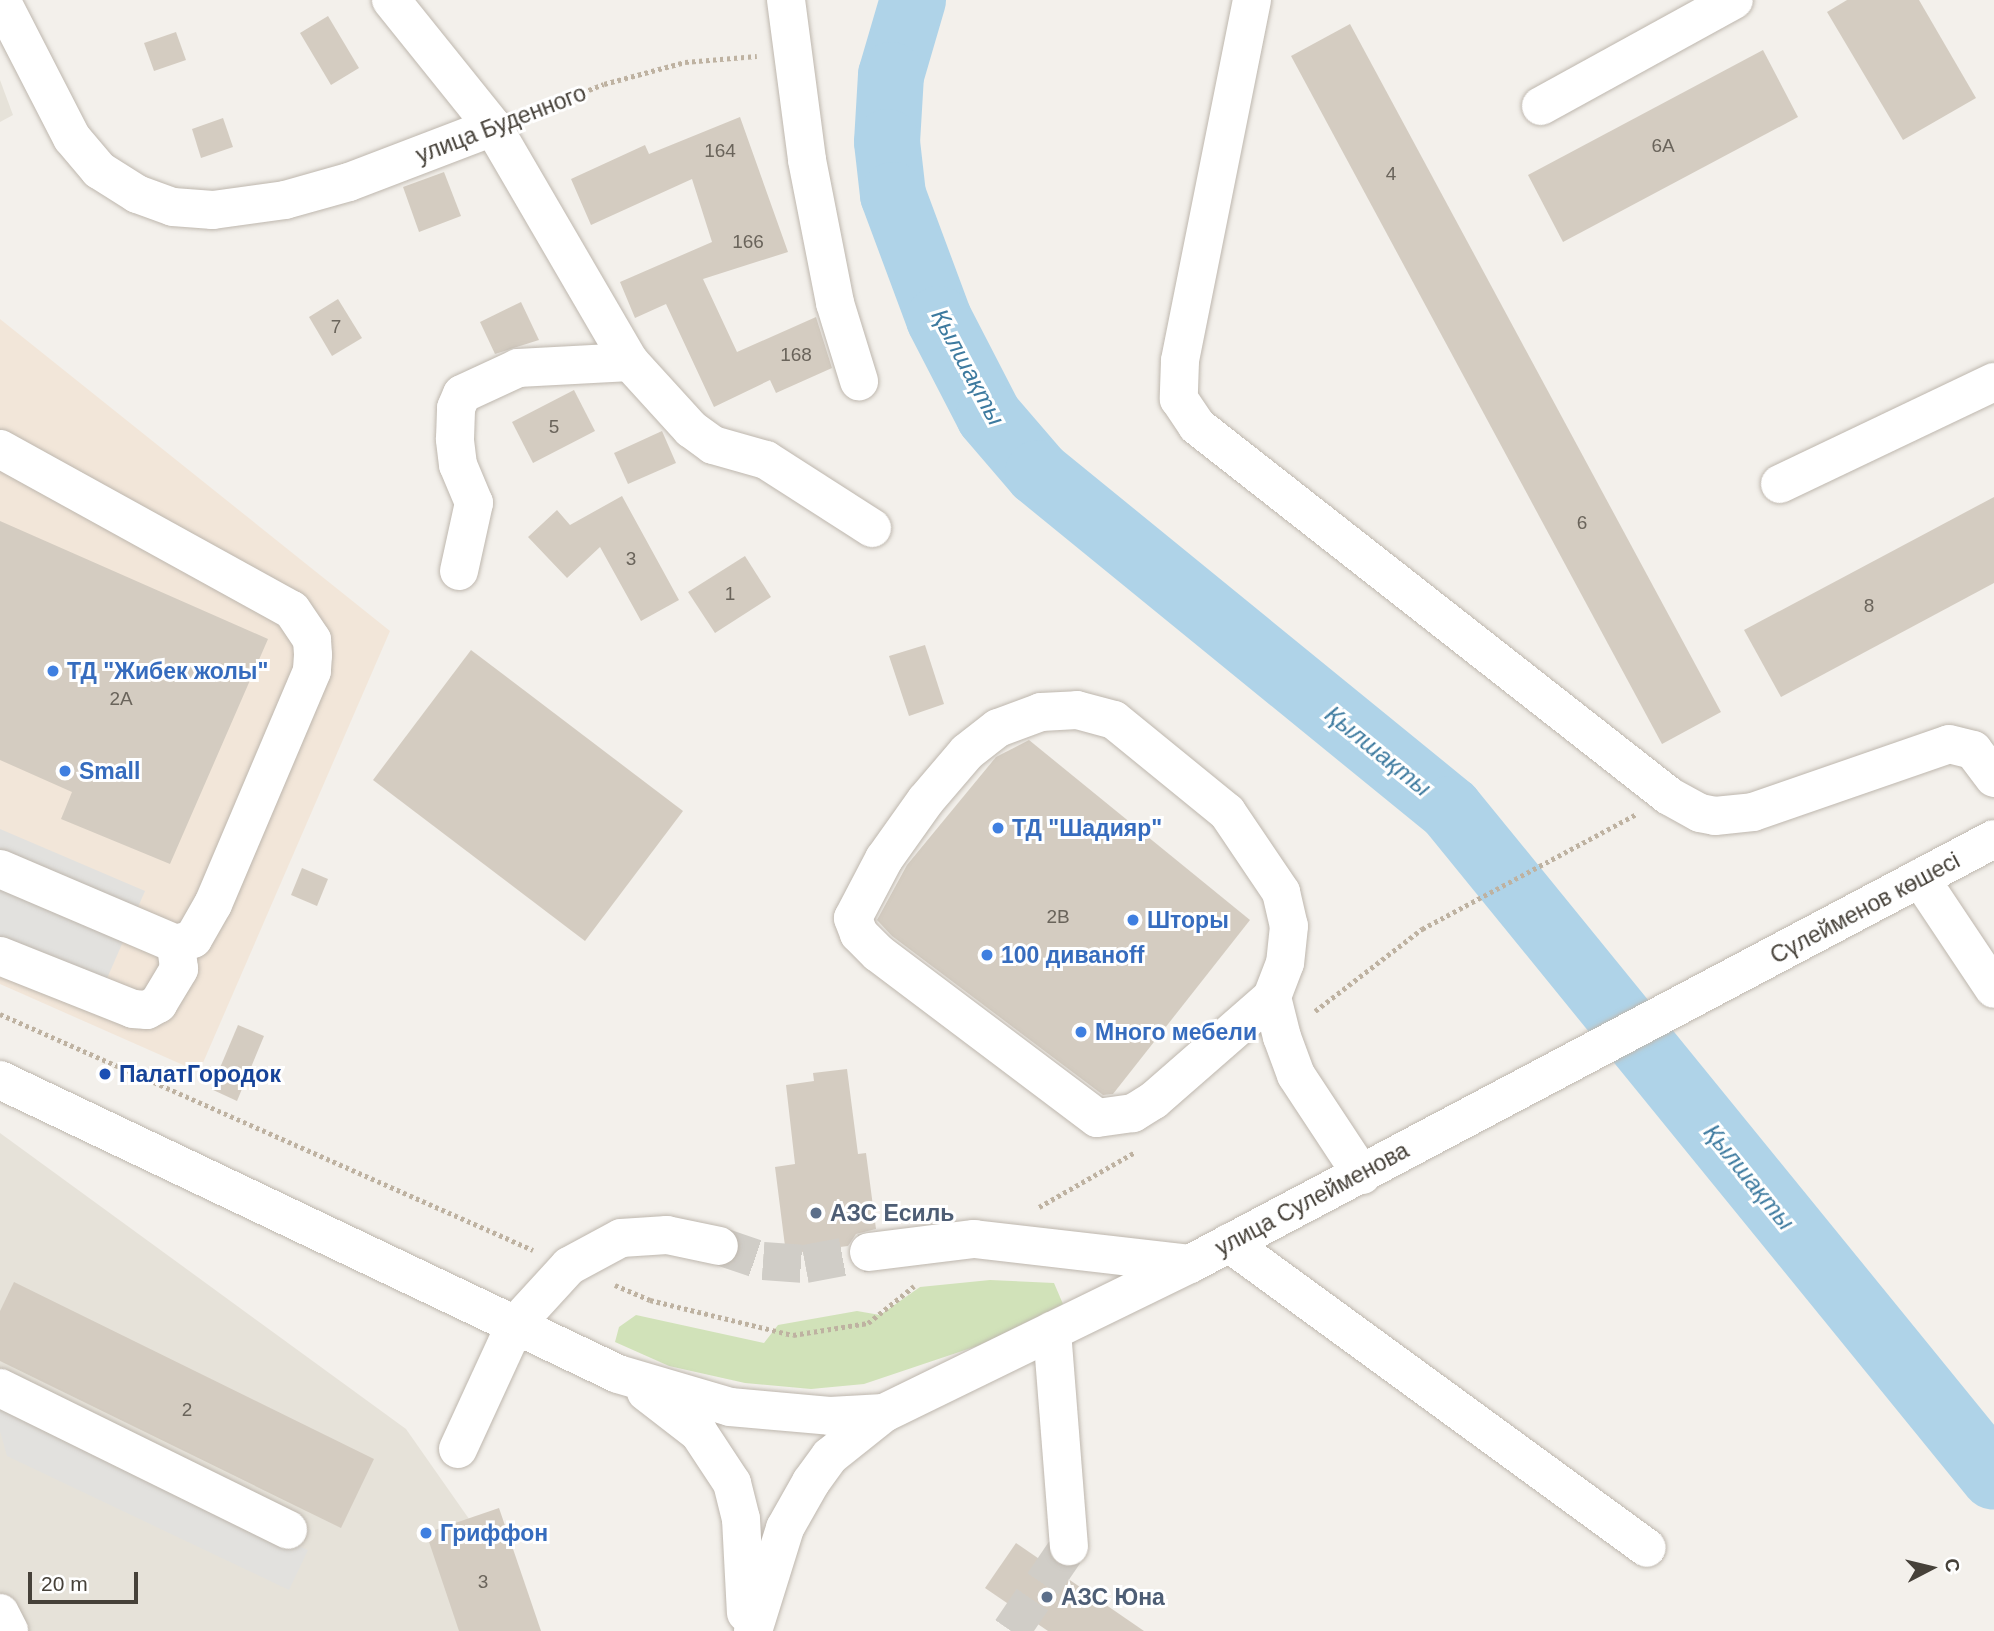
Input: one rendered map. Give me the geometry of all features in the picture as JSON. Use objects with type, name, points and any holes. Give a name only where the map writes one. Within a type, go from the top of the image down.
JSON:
[{"type":"street","name":"улица Буденного","points":[[1,0],[72,138],[99,170],[137,194],[173,207],[213,210],[285,200],[349,183],[494,127]]},
{"type":"street","points":[[391,0],[494,127],[630,362],[691,429],[713,445],[766,460],[872,528]]},
{"type":"street","points":[[786,0],[807,160],[835,303],[859,381]]},
{"type":"street","points":[[1252,0],[1180,361],[1179,399],[1197,426],[1669,796],[1700,813],[1715,816],[1753,812],[1949,744],[1973,750],[1994,778]]},
{"type":"street","points":[[1541,106],[1734,0]]},
{"type":"street","points":[[459,571],[474,503],[458,466],[455,439],[456,408],[462,394],[518,368],[630,362]]},
{"type":"street","points":[[1780,484],[1994,382]]},
{"type":"street","points":[[0,449],[292,610],[313,639],[312,671],[205,924],[193,939],[176,944],[0,869]]},
{"type":"street","points":[[1272,997],[1154,1100],[1133,1113],[1097,1118],[878,954],[859,934],[853,918],[884,859],[967,752],[998,728],[1041,712],[1077,710],[1114,720],[1227,812],[1258,852],[1281,892],[1289,926],[1284,963],[1272,997],[1282,1037],[1296,1075],[1362,1175]]},
{"type":"street","name":"Сүлейменов көшесі","points":[[1735,976],[1994,839]]},
{"type":"street","points":[[1920,878],[1994,989]]},
{"type":"street","points":[[0,956],[133,1009],[147,1010],[158,1004],[179,970],[176,944]]},
{"type":"street","name":"улица Сулейменова","points":[[884,1413],[1191,1264],[1735,976]]},
{"type":"street","points":[[0,1080],[618,1374],[730,1407],[831,1416],[884,1413]]},
{"type":"street","points":[[458,1449],[515,1325],[569,1266],[621,1238],[667,1235],[719,1246]]},
{"type":"street","points":[[869,1252],[974,1239],[1191,1264]]},
{"type":"street","points":[[1229,1242],[1647,1549]]},
{"type":"street","points":[[1052,1331],[1069,1546]]},
{"type":"street","points":[[618,1374],[699,1433],[732,1483],[746,1561],[746,1631]]},
{"type":"street","points":[[0,1388],[288,1530]]},
{"type":"street","points":[[753,1631],[785,1528],[811,1482],[830,1456],[884,1413]]},
{"type":"street","points":[[0,1613],[9,1631]]},
{"type":"path","name":"улица Буденного","points":[[494,127],[604,84],[685,62],[793,54]]},
{"type":"path","points":[[1282,1037],[1422,929],[1603,833]]},
{"type":"path","points":[[0,1014],[650,1300],[793,1335],[868,1323],[921,1281]]},
{"type":"path","points":[[1032,1210],[1089,1182],[1139,1149]]},
{"type":"shaded area","points":[[0,80],[13,115],[0,122]]},
{"type":"shaded area","points":[[0,319],[390,631],[199,1072],[0,984]]},
{"type":"shaded area","points":[[0,829],[145,891],[102,990],[0,947]]},
{"type":"shaded area","points":[[0,1133],[406,1429],[488,1546],[517,1631],[0,1631]]},
{"type":"shaded area","points":[[0,1405],[308,1550],[289,1590],[7,1456],[0,1431]]},
{"type":"green space","points":[[990,1280],[1054,1283],[1063,1304],[980,1345],[864,1384],[811,1389],[745,1383],[669,1366],[615,1342],[619,1327],[636,1315],[764,1343],[778,1325],[857,1311],[880,1315],[920,1287]]},
{"type":"building","points":[[1847,0],[1919,0],[1976,98],[1903,140],[1827,12]]},
{"type":"building","points":[[328,16],[359,68],[331,85],[300,33]]},
{"type":"building","points":[[1350,24],[1721,712],[1662,744],[1291,56]]},
{"type":"building","points":[[176,32],[186,60],[154,71],[144,43]]},
{"type":"building","points":[[1763,50],[1798,117],[1563,242],[1528,175]]},
{"type":"building","points":[[740,117],[788,252],[703,279],[737,352],[816,317],[832,368],[776,393],[770,380],[714,407],[666,304],[635,318],[620,282],[712,242],[692,179],[591,225],[571,179],[645,145],[649,154]]},
{"type":"building","points":[[223,118],[233,147],[201,158],[192,129]]},
{"type":"building","points":[[444,172],[461,216],[419,232],[403,187]]},
{"type":"building","points":[[338,299],[362,338],[332,356],[309,317]]},
{"type":"building","points":[[521,302],[539,340],[495,354],[480,322]]},
{"type":"building","points":[[574,390],[595,431],[533,463],[512,422]]},
{"type":"building","points":[[662,431],[676,463],[628,484],[614,453]]},
{"type":"building","points":[[622,496],[679,600],[641,621],[600,547],[567,578],[528,537],[557,510],[570,525]]},
{"type":"building","points":[[1994,497],[1994,583],[1781,697],[1744,630]]},
{"type":"building","points":[[0,521],[268,639],[170,864],[61,819],[72,792],[0,760]]},
{"type":"building","points":[[745,556],[771,597],[715,633],[688,592]]},
{"type":"building","points":[[925,645],[944,704],[909,716],[889,656]]},
{"type":"building","points":[[471,650],[683,811],[585,941],[373,780]]},
{"type":"building","points":[[1029,740],[1250,920],[1113,1094],[1103,1095],[892,936],[877,920],[907,865],[996,757]]},
{"type":"building","points":[[302,868],[328,879],[317,906],[291,895]]},
{"type":"building","points":[[238,1025],[264,1036],[237,1101],[211,1089]]},
{"type":"building","points":[[847,1069],[858,1154],[866,1153],[876,1229],[856,1234],[848,1246],[786,1254],[775,1167],[795,1164],[786,1085],[814,1081],[813,1073]]},
{"type":"building","points":[[14,1282],[374,1459],[341,1528],[0,1361],[0,1311]]},
{"type":"building","points":[[499,1508],[541,1631],[459,1631],[426,1533]]},
{"type":"building","points":[[1016,1543],[1144,1631],[1048,1631],[985,1588]]},
{"type":"waterway","name":"Қылшақты","points":[[913,0],[891,75],[887,142],[893,195],[939,319],[989,416],[1038,473],[1450,809],[1994,1477]]},
{"type":"tunnel","points":[[719,1246],[763,1261],[805,1264],[869,1252]]},
{"type":"tunnel","points":[[1011,1631],[1069,1546]]},
{"type":"place","name":"ТД \"Жибек жолы\"","points":[[53,671]]},
{"type":"place","name":"Small","points":[[65,771]]},
{"type":"place","name":"ТД \"Шадияр\"","points":[[998,828]]},
{"type":"place","name":"Шторы","points":[[1133,920]]},
{"type":"place","name":"100 диваноff","points":[[987,955]]},
{"type":"place","name":"Много мебели","points":[[1081,1032]]},
{"type":"place","name":"ПалатГородок","points":[[105,1074]]},
{"type":"place","name":"АЗС Есиль","points":[[816,1213]]},
{"type":"place","name":"Гриффон","points":[[426,1533]]},
{"type":"place","name":"АЗС Юна","points":[[1047,1597]]}]
